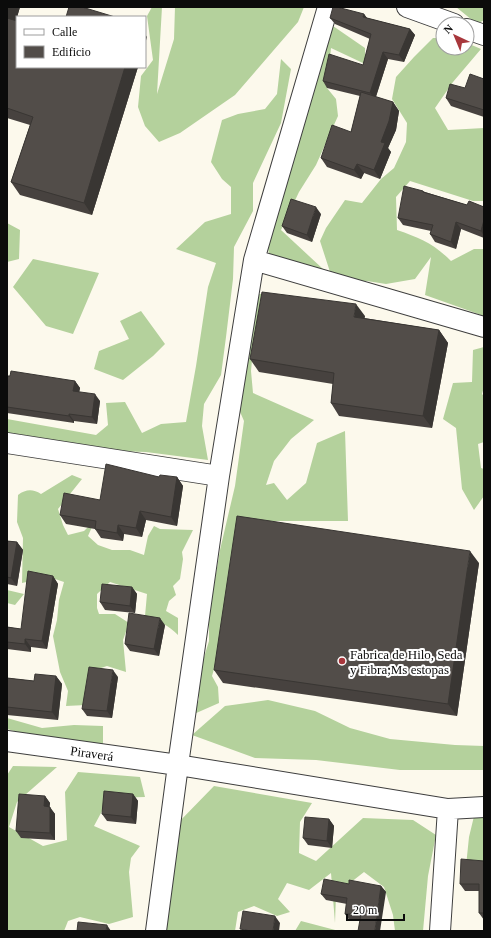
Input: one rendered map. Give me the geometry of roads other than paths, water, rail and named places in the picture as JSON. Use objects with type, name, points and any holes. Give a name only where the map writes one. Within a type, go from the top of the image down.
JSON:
[{"type":"street","points":[[156,931],[219,476],[254,260],[328,7]]},
{"type":"street","points":[[407,7],[435,17]]},
{"type":"street","points":[[254,260],[484,327]]},
{"type":"street","points":[[7,443],[219,476]]},
{"type":"street","name":"Piraverá","points":[[7,741],[178,765],[448,809],[484,808]]},
{"type":"street","points":[[440,931],[448,809]]},
{"type":"place","name":"Fabrica de Hilo, Seda y Fibra;Ms estopas","points":[[342,661]]}]
